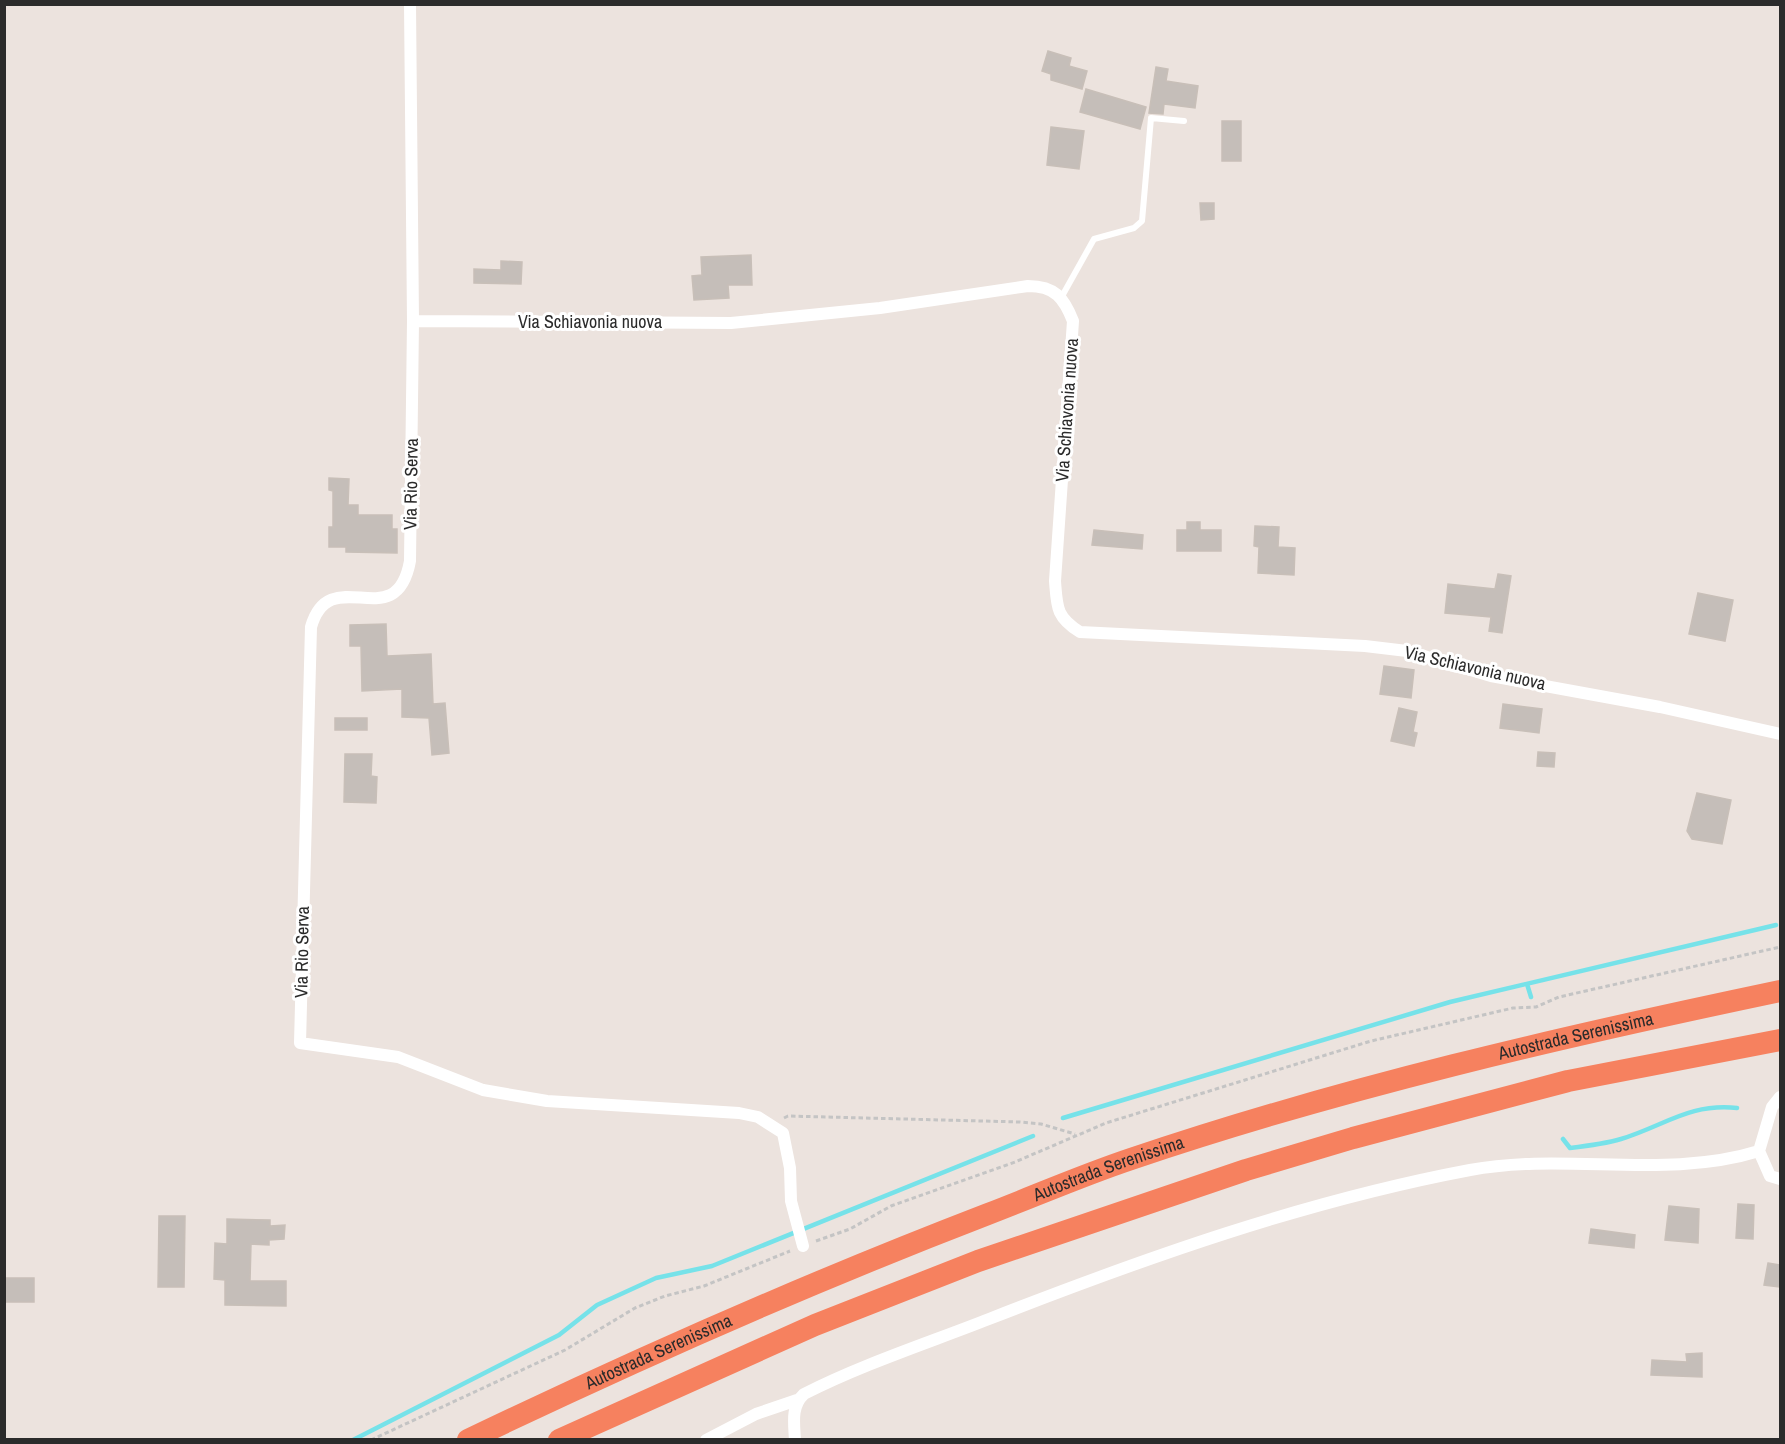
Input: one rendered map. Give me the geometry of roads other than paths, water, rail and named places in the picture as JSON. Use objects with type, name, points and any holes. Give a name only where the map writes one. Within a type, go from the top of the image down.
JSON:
[{"type":"highway","points":[[1583,1032],[1645,1005],[1780,975]]},
{"type":"highway","name":"Autostrada Serenissima","points":[[468,1440],[643,1356],[834,1274],[1128,1160],[1411,1074],[1583,1032],[1780,990]]},
{"type":"highway","points":[[559,1440],[815,1325],[978,1261],[1246,1170],[1353,1138],[1568,1081],[1780,1040]]},
{"type":"highway","points":[[1659,1062],[1704,1067],[1780,1055]]},
{"type":"street","points":[[410,4],[413,321]]},
{"type":"street","name":"Via Schiavonia nuova","points":[[413,321],[731,323],[880,308],[1028,286],[1044,286],[1061,298],[1073,321],[1055,581],[1058,608],[1065,622],[1080,632],[1365,646],[1407,651],[1491,676],[1660,707],[1780,734]]},
{"type":"street","name":"Via Rio Serva","points":[[413,321],[410,561],[406,580],[398,591],[383,598],[342,597],[325,601],[316,612],[311,627],[300,1043],[398,1057],[483,1090],[547,1101],[739,1113],[773,1124],[783,1133],[790,1168],[790,1201],[802,1242]]},
{"type":"street","points":[[1780,1097],[1772,1107],[1759,1151],[1770,1176],[1780,1179]]},
{"type":"street","points":[[705,1440],[756,1414],[797,1400],[828,1382],[1131,1264],[1371,1192],[1473,1169],[1514,1165],[1677,1163],[1717,1160],[1759,1151]]},
{"type":"street","points":[[795,1440],[794,1410],[797,1400]]},
{"type":"lane","points":[[1061,298],[1094,239],[1134,228],[1142,221],[1151,118],[1184,121]]},
{"type":"waterway","points":[[1063,1118],[1450,1002],[1776,925]]},
{"type":"waterway","points":[[1527,984],[1531,997]]},
{"type":"waterway","points":[[1563,1139],[1570,1148],[1602,1144],[1636,1134],[1691,1112],[1720,1107],[1737,1108]]},
{"type":"waterway","points":[[353,1440],[559,1335],[597,1305],[656,1278],[712,1266],[1033,1136]]}]
